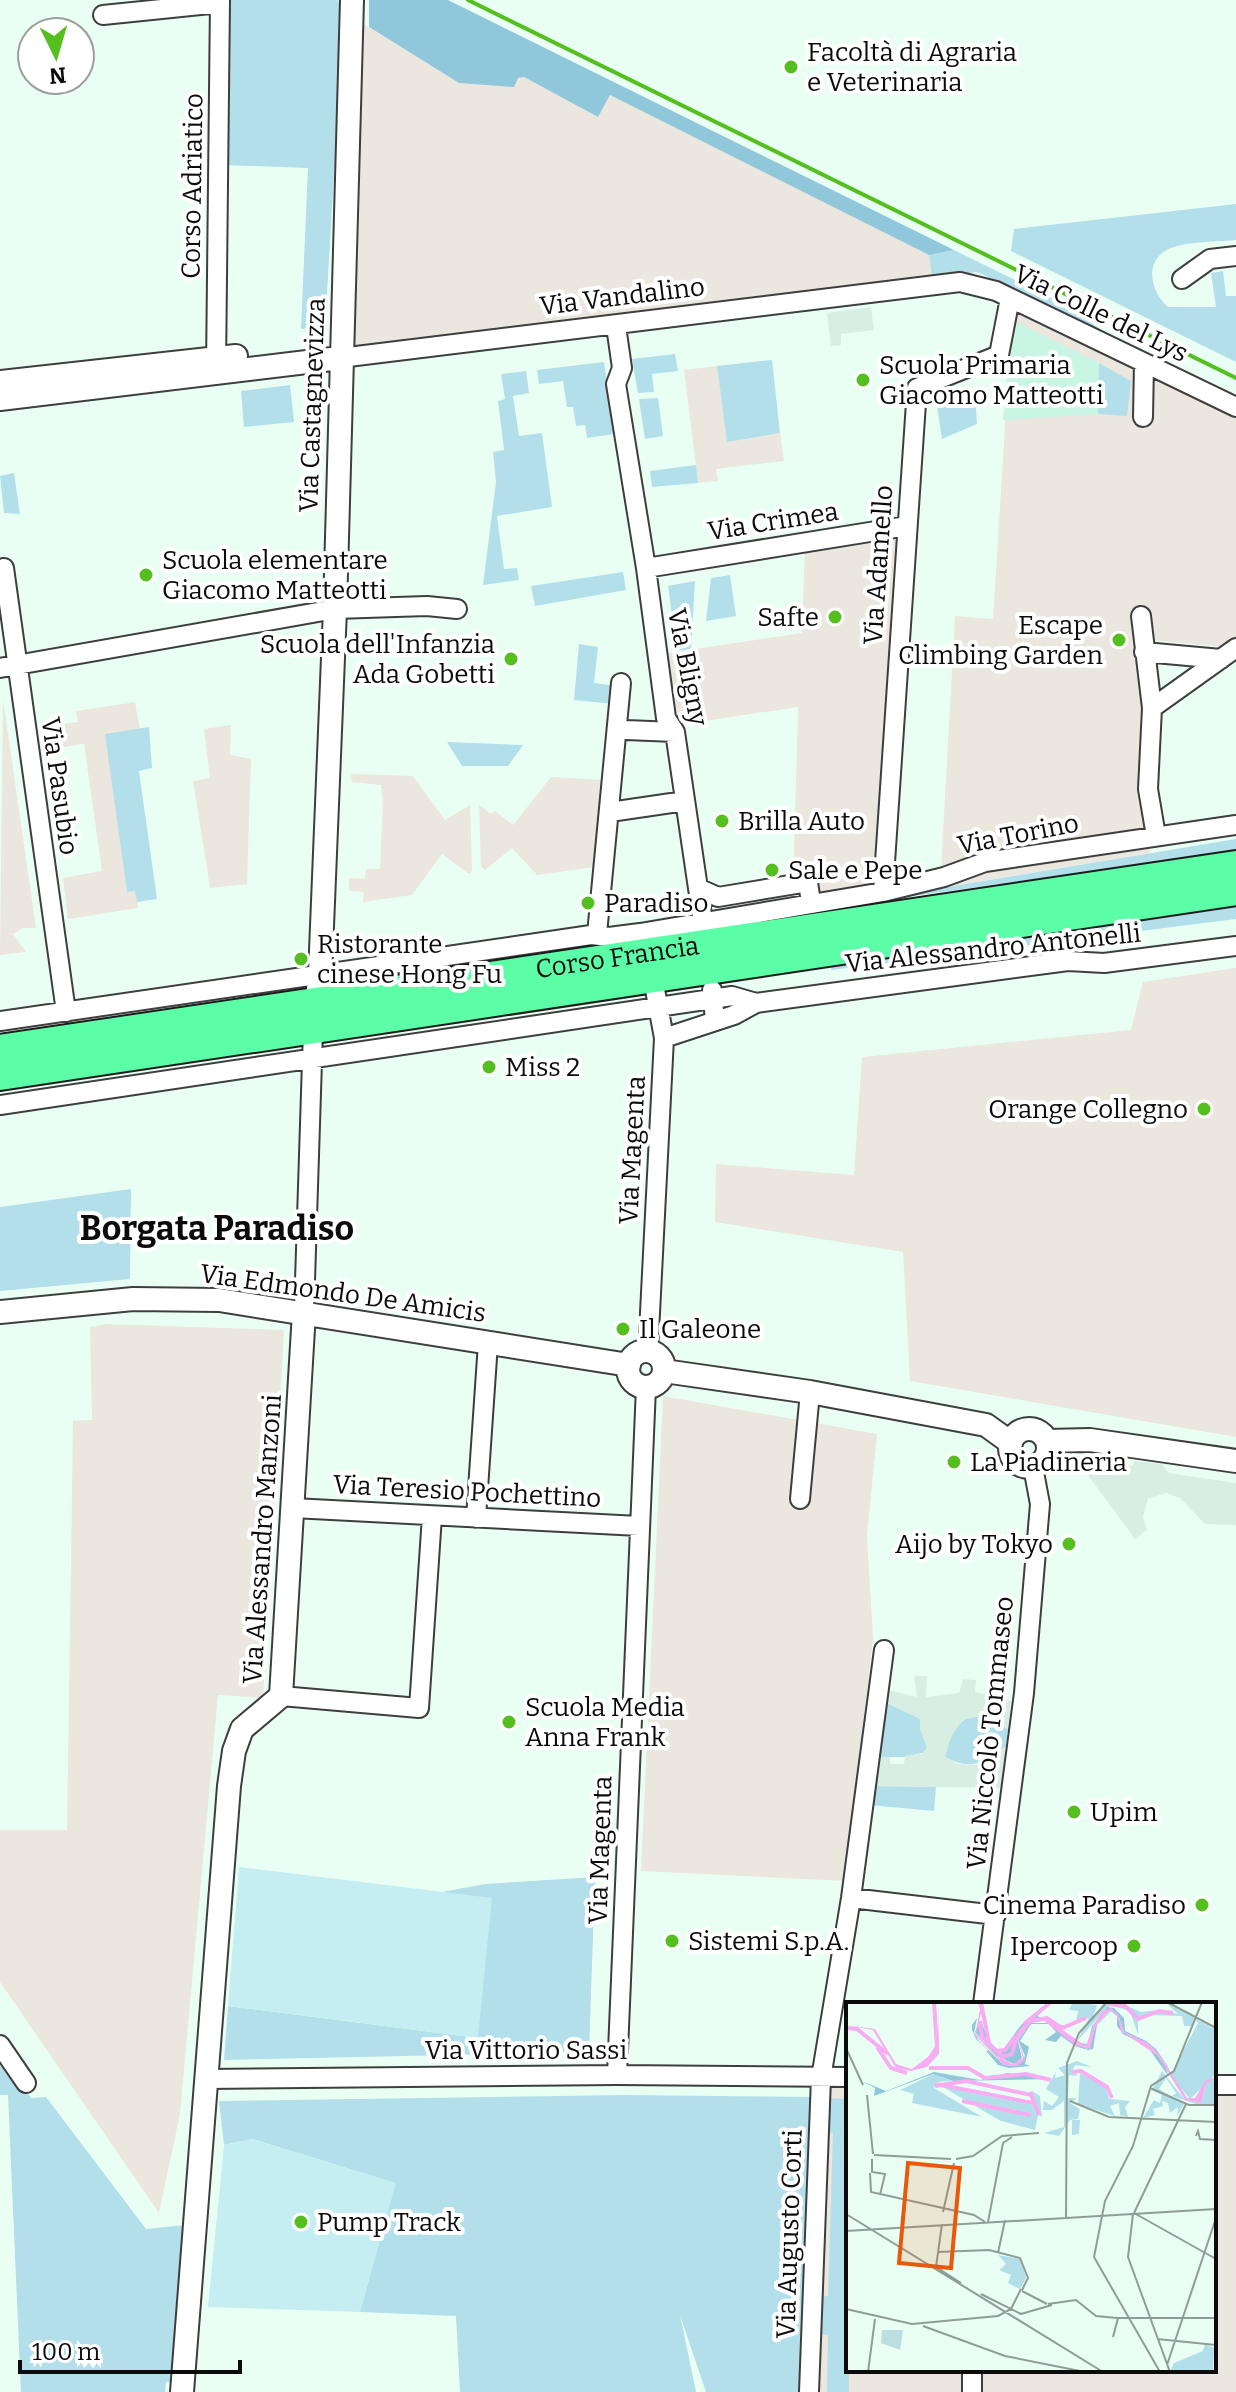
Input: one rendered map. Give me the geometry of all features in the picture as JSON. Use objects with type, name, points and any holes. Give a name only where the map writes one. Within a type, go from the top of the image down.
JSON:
[{"type":"main road","name":"Corso Francia","points":[[0,1076],[316,1002],[511,999],[652,979],[706,945],[1236,865]]},
{"type":"main road","name":"Corso Francia","points":[[706,945],[1236,891]]},
{"type":"main road","name":"Corso Francia","points":[[0,1049],[316,1002],[652,979]]},
{"type":"street","name":"Via Castagnevizza","points":[[316,1002],[335,609],[352,0]]},
{"type":"street","points":[[103,15],[220,1]]},
{"type":"street","name":"Corso Adriatico","points":[[216,365],[220,1]]},
{"type":"street","points":[[1182,279],[1210,259],[1236,256]]},
{"type":"street","name":"Via Vandalino","points":[[0,382],[216,365],[312,362],[616,326],[939,282]]},
{"type":"street","name":"Via Colle del Lys","points":[[939,282],[980,285],[1236,407]]},
{"type":"street","name":"Via Adamello","points":[[883,892],[917,388],[999,355],[1010,298]]},
{"type":"street","name":"Via Bligny","points":[[616,326],[622,368],[616,384],[646,568],[666,718],[675,732],[715,1020]]},
{"type":"street","points":[[1143,417],[1144,363]]},
{"type":"street","name":"Via Vandalino","points":[[0,399],[216,365]]},
{"type":"street","name":"Via Crimea","points":[[646,568],[907,526]]},
{"type":"street","name":"Via Pasubio","points":[[4,568],[9,666],[66,1012]]},
{"type":"street","points":[[9,666],[335,609],[427,606],[457,609]]},
{"type":"street","points":[[1141,616],[1152,708],[1148,789],[1156,836]]},
{"type":"street","points":[[1144,652],[1228,654]]},
{"type":"street","points":[[1152,708],[1228,654]]},
{"type":"street","points":[[597,934],[621,683]]},
{"type":"street","points":[[626,730],[675,732]]},
{"type":"street","points":[[610,812],[685,801]]},
{"type":"street","name":"Via Torino","points":[[706,945],[811,903],[883,892],[944,877],[985,862],[1236,825]]},
{"type":"street","points":[[698,888],[718,897],[808,882],[811,903]]},
{"type":"street","name":"Corso Francia","points":[[0,1021],[66,1012],[316,1002],[597,934],[706,945]]},
{"type":"street","name":"Via Alessandro Antonelli","points":[[664,1038],[756,1003],[1061,962],[1104,963],[1236,946]]},
{"type":"street","name":"Corso Francia","points":[[0,1105],[515,1028],[652,979],[713,999]]},
{"type":"street","name":"Via Magenta","points":[[648,1352],[664,1038],[652,979]]},
{"type":"street","name":"Via Alessandro Antonelli","points":[[713,999],[738,996],[756,1003]]},
{"type":"street","name":"Corso Francia","points":[[511,999],[515,1028]]},
{"type":"street","name":"Via Alessandro Manzoni","points":[[184,2382],[205,2079],[234,1751],[242,1729],[281,1696],[304,1312],[310,1060],[316,1002]]},
{"type":"street","name":"Via Edmondo De Amicis","points":[[0,1312],[161,1298],[247,1303],[629,1365]]},
{"type":"street","points":[[476,1518],[488,1343]]},
{"type":"street","points":[[648,1352],[661,1359],[664,1371],[656,1385],[646,1387],[630,1378],[629,1365],[634,1356],[648,1352]]},
{"type":"street","points":[[664,1371],[810,1392],[986,1425],[1011,1443]]},
{"type":"street","name":"Via Magenta","points":[[617,2075],[646,1387]]},
{"type":"street","points":[[800,1499],[810,1392]]},
{"type":"street","points":[[1047,1441],[1046,1457],[1033,1467],[1017,1463],[1011,1454],[1011,1443],[1021,1431],[1031,1430],[1047,1441],[1090,1440],[1236,1461]]},
{"type":"street","name":"Via Niccolò Tommaseo","points":[[983,2002],[1025,1681],[1040,1504],[1033,1467]]},
{"type":"street","name":"Via Teresio Pochettino","points":[[293,1508],[639,1526]]},
{"type":"street","points":[[281,1696],[419,1708],[432,1516]]},
{"type":"street","name":"Via Augusto Corti","points":[[809,2392],[821,2078],[851,1898],[884,1650]]},
{"type":"street","points":[[851,1898],[996,1915]]},
{"type":"street","points":[[0,2045],[26,2083]]},
{"type":"street","name":"Via Vittorio Sassi","points":[[205,2079],[617,2075],[846,2077]]},
{"type":"street","points":[[184,2382],[197,2392]]},
{"type":"shaded area","points":[[226,0],[338,0],[343,22],[325,327],[301,329],[308,168],[224,165]]},
{"type":"shaded area","points":[[369,0],[448,0],[954,250],[929,255],[610,95],[598,117],[524,77],[518,78],[514,87],[459,83],[369,27]]},
{"type":"shaded area","points":[[362,23],[459,83],[524,77],[598,117],[610,95],[929,255],[932,278],[343,355]]},
{"type":"shaded area","points":[[1236,204],[1236,240],[1171,248],[1156,260],[1152,276],[1157,293],[1168,307],[1216,307],[1211,273],[1223,271],[1226,296],[1236,296],[1236,362],[1011,251],[1014,229]]},
{"type":"shaded area","points":[[954,250],[1066,305],[1104,332],[977,272],[932,278],[929,255]]},
{"type":"shaded area","points":[[1014,280],[1066,305],[1104,332],[1236,396],[1236,648],[1137,639],[1144,722],[1142,806],[1150,853],[940,888],[955,616],[993,619]]},
{"type":"shaded area","points":[[871,307],[874,330],[841,334],[841,345],[831,346],[827,313]]},
{"type":"shaded area","points":[[675,354],[678,371],[652,374],[654,392],[638,393],[632,359]]},
{"type":"shaded area","points":[[772,360],[780,433],[727,442],[717,366]]},
{"type":"shaded area","points":[[604,362],[614,434],[587,438],[585,425],[576,426],[573,407],[567,407],[563,381],[539,384],[537,370]]},
{"type":"shaded area","points":[[1099,363],[1131,381],[1127,416],[1098,414]]},
{"type":"shaded area","points":[[717,366],[727,441],[780,433],[784,461],[716,469],[718,481],[698,483],[684,370]]},
{"type":"shaded area","points":[[526,371],[529,393],[513,396],[519,436],[542,433],[552,507],[497,516],[504,569],[517,568],[519,580],[483,585],[496,482],[493,452],[504,450],[498,401],[505,399],[501,374]]},
{"type":"shaded area","points":[[290,385],[294,422],[244,427],[241,391]]},
{"type":"shaded area","points":[[975,391],[977,424],[942,439],[937,407]]},
{"type":"shaded area","points":[[658,398],[663,436],[645,439],[639,399]]},
{"type":"shaded area","points":[[696,465],[698,483],[652,487],[650,471]]},
{"type":"shaded area","points":[[14,473],[20,514],[4,513],[0,476]]},
{"type":"shaded area","points":[[904,531],[880,898],[858,904],[862,905],[832,923],[792,928],[798,707],[678,725],[668,653],[802,633],[805,546]]},
{"type":"shaded area","points":[[623,572],[626,590],[535,606],[531,586]]},
{"type":"shaded area","points":[[730,575],[736,616],[706,621],[711,578]]},
{"type":"shaded area","points":[[695,581],[691,649],[677,651],[668,586]]},
{"type":"shaded area","points":[[579,644],[598,647],[594,683],[616,686],[614,704],[574,700]]},
{"type":"shaded area","points":[[3,699],[36,928],[23,928],[13,934],[26,952],[0,955]]},
{"type":"shaded area","points":[[135,702],[140,729],[106,734],[127,892],[136,891],[138,908],[68,919],[63,878],[102,871],[84,744],[44,750],[41,727],[78,722],[76,711]]},
{"type":"shaded area","points":[[231,725],[230,755],[251,759],[247,884],[210,888],[193,781],[210,778],[204,729]]},
{"type":"shaded area","points":[[149,727],[152,768],[139,771],[157,899],[137,902],[135,891],[127,892],[105,734]]},
{"type":"shaded area","points":[[447,742],[523,745],[508,766],[462,766]]},
{"type":"shaded area","points":[[351,774],[413,776],[445,820],[470,805],[472,871],[469,874],[442,854],[412,895],[363,902],[364,892],[349,891],[349,878],[365,879],[366,869],[380,869],[383,803],[381,785],[352,782]]},
{"type":"shaded area","points":[[551,777],[603,780],[594,867],[537,875],[512,848],[485,870],[481,866],[479,805],[491,814],[495,811],[513,825]]},
{"type":"shaded area","points":[[1236,839],[1236,851],[856,904],[880,898]]},
{"type":"shaded area","points":[[1236,901],[1236,919],[831,970],[833,962]]},
{"type":"shaded area","points":[[1236,968],[1236,1437],[910,1381],[903,1252],[715,1222],[716,1164],[854,1175],[862,1057],[1131,1030],[1143,982]]},
{"type":"shaded area","points":[[131,1189],[130,1279],[0,1291],[0,1207]]},
{"type":"shaded area","points":[[105,1324],[284,1330],[263,1698],[218,1695],[180,2114],[159,2213],[0,1982],[0,1830],[67,1830],[73,1421],[92,1420],[90,1327]]},
{"type":"shaded area","points":[[663,1396],[877,1434],[867,1536],[873,1638],[846,1881],[641,1871]]},
{"type":"shaded area","points":[[1134,1461],[1162,1464],[1169,1473],[1236,1483],[1236,1525],[1205,1524],[1180,1498],[1166,1493],[1148,1499],[1143,1517],[1147,1530],[1135,1539],[1087,1474],[1088,1464],[1114,1471],[1116,1464],[1133,1466]]},
{"type":"shaded area","points":[[914,1676],[927,1676],[926,1697],[959,1693],[963,1679],[976,1680],[975,1692],[1011,1701],[1008,1729],[982,1716],[962,1720],[951,1737],[945,1757],[958,1764],[979,1765],[1006,1746],[1002,1788],[873,1786],[876,1757],[890,1757],[890,1764],[904,1764],[905,1756],[921,1754],[927,1748],[920,1719],[883,1701],[884,1689],[917,1697]]},
{"type":"shaded area","points":[[883,1701],[921,1719],[928,1744],[925,1752],[905,1757],[876,1757]]},
{"type":"shaded area","points":[[971,1716],[990,1719],[1008,1729],[1006,1746],[977,1763],[963,1764],[945,1757],[956,1728]]},
{"type":"shaded area","points":[[873,1786],[936,1787],[934,1811],[869,1805]]},
{"type":"shaded area","points":[[239,1867],[492,1898],[478,2038],[228,2006]]},
{"type":"shaded area","points":[[595,1877],[589,2052],[224,2060],[228,2006],[478,2038],[442,1892],[485,1884]]},
{"type":"shaded area","points":[[0,2057],[31,2098],[46,2097],[146,2229],[185,2225],[174,2382],[166,2382],[165,2392],[21,2392],[8,2095],[0,2095]]},
{"type":"shaded area","points":[[821,2078],[846,2078],[846,2372],[1216,2372],[1216,2085],[1236,2085],[1236,2392],[809,2392]]},
{"type":"shaded area","points":[[625,2095],[821,2097],[809,2392],[706,2392],[680,2315],[696,2392],[460,2392],[456,2316],[360,2312],[395,2183],[252,2139],[224,2145],[219,2101]]},
{"type":"shaded area","points":[[825,2098],[846,2099],[846,2372],[849,2372],[849,2392],[827,2392],[828,2335],[818,2334],[819,2297],[828,2296],[833,2133],[824,2132]]},
{"type":"shaded area","name":"Pump Track","points":[[251,2139],[396,2183],[360,2312],[208,2307],[224,2145]]},
{"type":"green space","points":[[1012,320],[1099,363],[1098,414],[1003,420]]},
{"type":"railway","points":[[468,0],[1236,378]]},
{"type":"place","name":"Facoltà di Agraria e Veterinaria","points":[[791,67]]},
{"type":"place","name":"Scuola Primaria Giacomo Matteotti","points":[[863,380]]},
{"type":"place","name":"Scuola elementare Giacomo Matteotti","points":[[146,575]]},
{"type":"place","name":"Safte","points":[[835,617]]},
{"type":"place","name":"Escape Climbing Garden","points":[[1119,640]]},
{"type":"place","name":"Scuola dell'Infanzia Ada Gobetti","points":[[511,659]]},
{"type":"place","name":"Brilla Auto","points":[[722,821]]},
{"type":"place","name":"Sale e Pepe","points":[[772,870]]},
{"type":"place","name":"Paradiso","points":[[588,903]]},
{"type":"place","name":"Ristorante cinese Hong Fu","points":[[301,959]]},
{"type":"place","name":"Miss 2","points":[[489,1067]]},
{"type":"place","name":"Orange Collegno","points":[[1204,1109]]},
{"type":"place","name":"Il Galeone","points":[[623,1329]]},
{"type":"place","name":"La Piadineria","points":[[954,1462]]},
{"type":"place","name":"Aijo by Tokyo","points":[[1069,1544]]},
{"type":"place","name":"Scuola Media Anna Frank","points":[[509,1722]]},
{"type":"place","name":"Upim","points":[[1074,1812]]},
{"type":"place","name":"Cinema Paradiso","points":[[1202,1905]]},
{"type":"place","name":"Sistemi S.p.A.","points":[[672,1941]]},
{"type":"place","name":"Ipercoop","points":[[1134,1946]]},
{"type":"place","name":"Pump Track","points":[[301,2222]]},
{"type":"district","name":"Borgata Paradiso","points":[[217,1228]]}]
